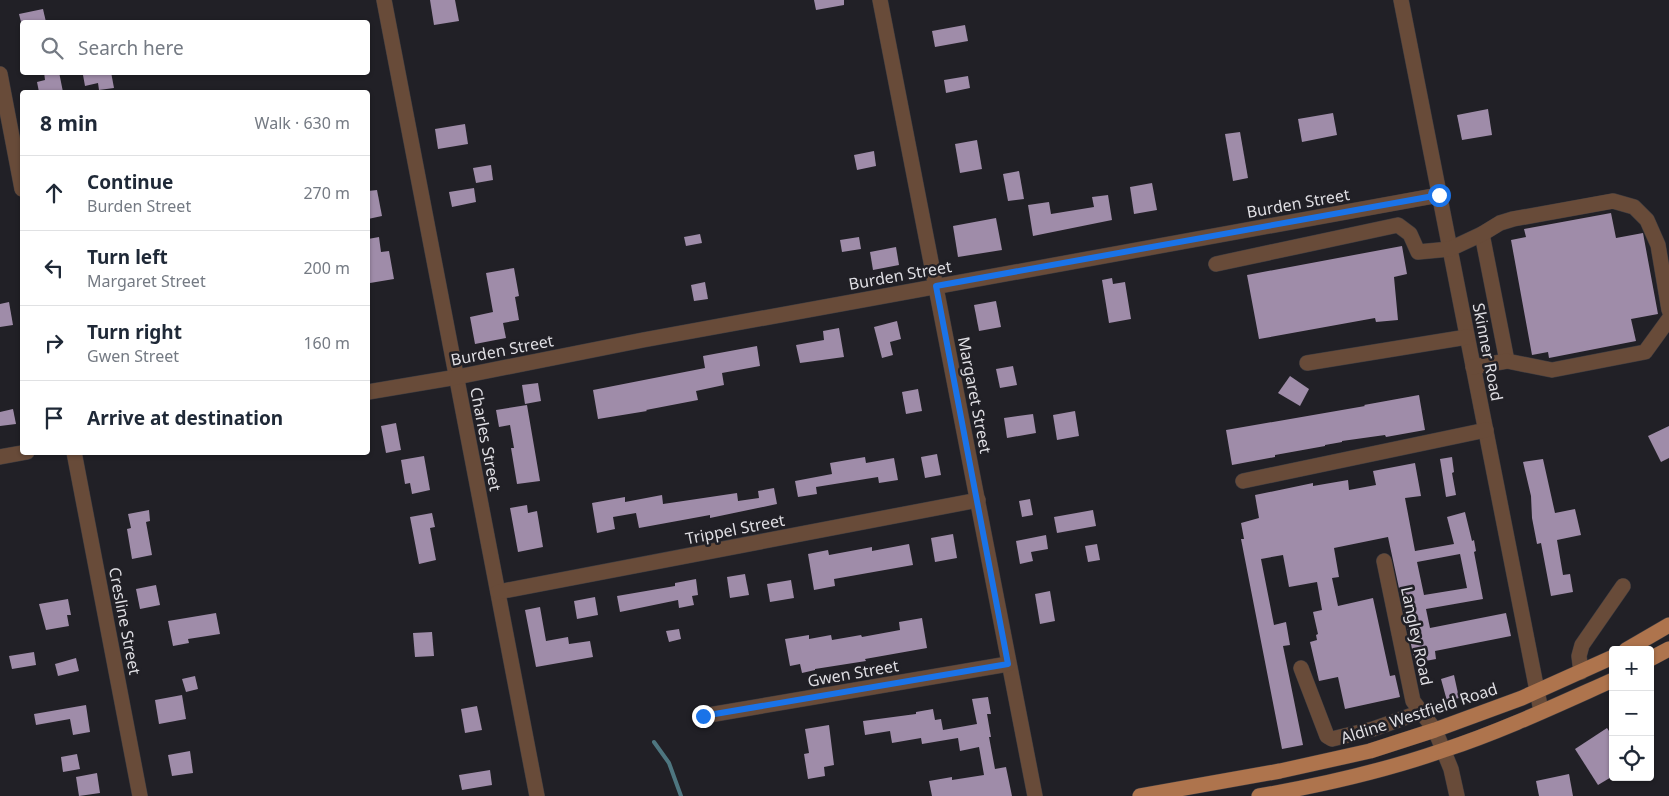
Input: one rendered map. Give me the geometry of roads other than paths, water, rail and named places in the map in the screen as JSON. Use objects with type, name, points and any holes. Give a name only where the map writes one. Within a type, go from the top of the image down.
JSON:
[{"type":"main road","points":[[1633,646],[1669,625]]},
{"type":"main road","points":[[1654,657],[1669,649]]},
{"type":"main road","name":"Aldine Westfield Road","points":[[1140,796],[1280,771],[1370,751],[1435,730],[1522,698],[1609,659]]},
{"type":"main road","points":[[1259,796],[1376,771],[1445,750],[1541,712],[1609,682]]},
{"type":"main road","points":[[1478,714],[1486,734]]},
{"type":"main road","points":[[1280,771],[1283,792]]},
{"type":"street","name":"Charles Street","points":[[384,0],[537,796]]},
{"type":"street","name":"Margaret Street","points":[[880,0],[1035,796]]},
{"type":"street","name":"Skinner Road","points":[[1400,0],[1541,712]]},
{"type":"street","points":[[0,74],[20,179]]},
{"type":"street","name":"Burden Street","points":[[370,392],[457,377],[653,338],[1439,195]]},
{"type":"street","points":[[1216,264],[1398,225],[1410,234],[1418,252],[1450,249],[1500,223],[1513,219],[1613,201],[1634,207],[1646,220],[1658,245],[1669,310]]},
{"type":"street","points":[[1303,220],[1306,245]]},
{"type":"street","points":[[1482,234],[1507,361]]},
{"type":"street","points":[[1473,367],[1507,361],[1552,370],[1645,352],[1669,319]]},
{"type":"street","points":[[1307,363],[1467,337]]},
{"type":"street","points":[[1243,480],[1486,430]]},
{"type":"street","points":[[0,457],[20,453]]},
{"type":"street","name":"Cresline Street","points":[[75,455],[140,796]]},
{"type":"street","name":"Trippel Street","points":[[498,592],[978,500]]},
{"type":"street","name":"Langley Road","points":[[1384,561],[1413,701],[1435,730],[1445,750],[1456,796]]},
{"type":"street","points":[[1581,672],[1579,656],[1582,645],[1623,586]]},
{"type":"street","name":"Gwen Street","points":[[703,716],[1008,664]]},
{"type":"street","points":[[1301,668],[1327,736],[1332,739],[1374,729],[1421,712]]},
{"type":"street","points":[[1340,737],[1345,757]]},
{"type":"waterway","points":[[654,742],[669,763],[681,796]]}]
